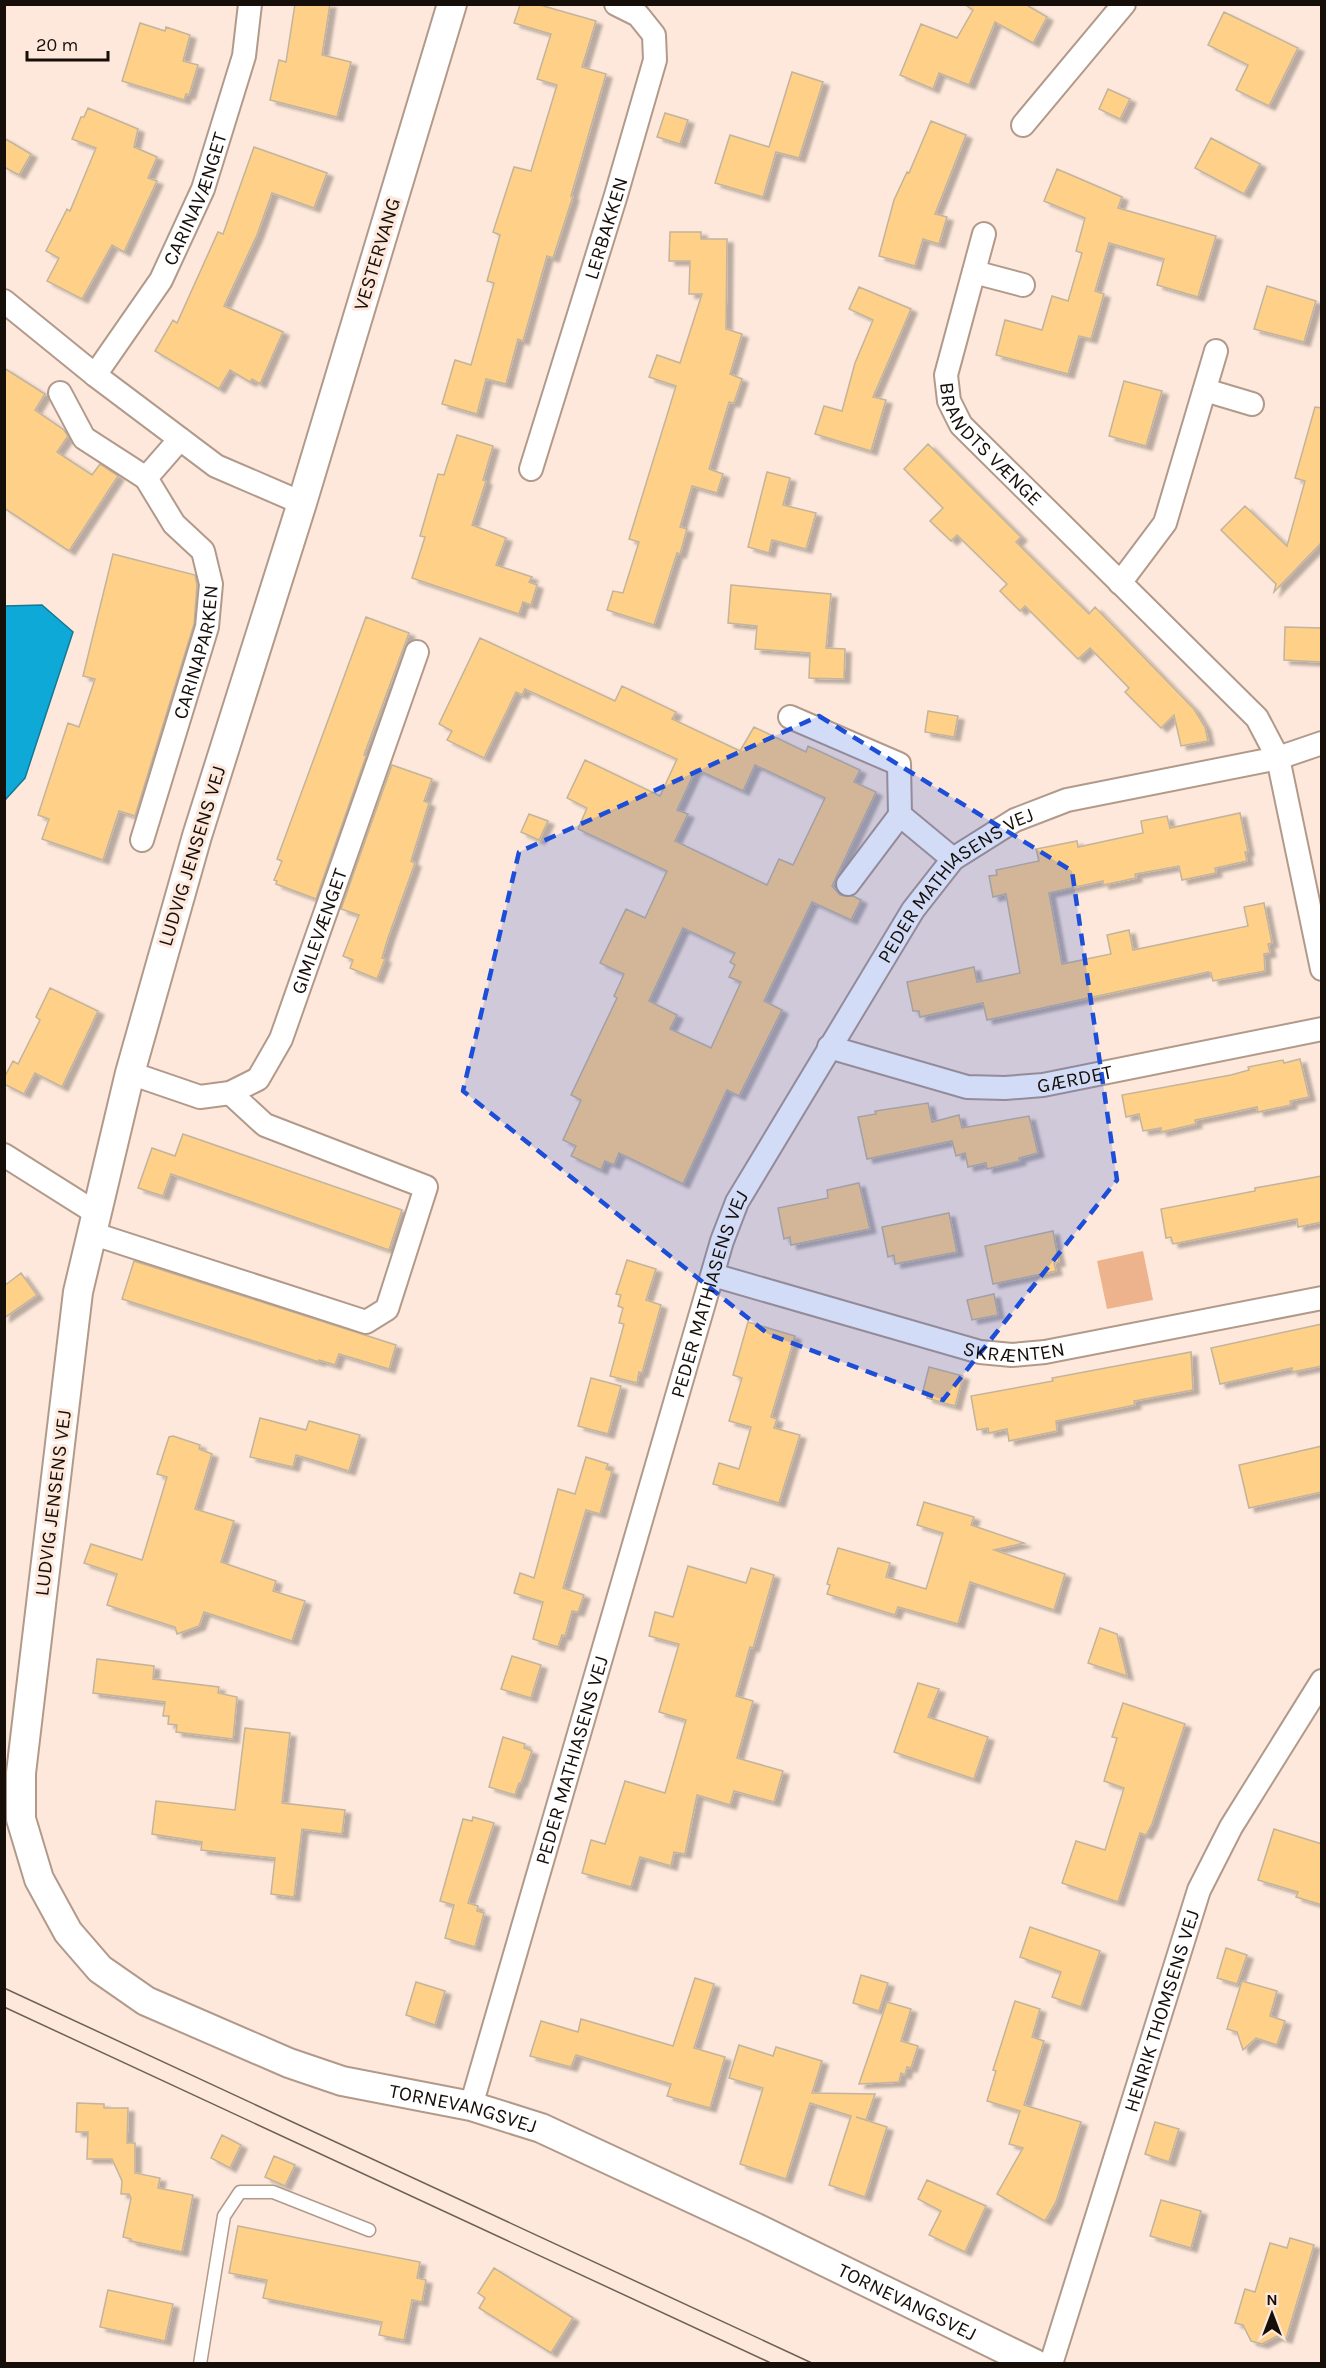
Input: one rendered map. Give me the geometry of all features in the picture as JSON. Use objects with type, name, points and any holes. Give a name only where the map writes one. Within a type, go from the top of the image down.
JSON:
[{"type":"street","name":"CARINAVÆNGET","points":[[95,375],[161,279],[202,189],[244,56],[250,4]]},
{"type":"street","name":"VESTERVANG","points":[[302,503],[452,4]]},
{"type":"street","name":"LERBAKKEN","points":[[531,469],[613,206],[655,60],[654,35],[638,15],[616,4]]},
{"type":"street","points":[[1023,125],[1124,4]]},
{"type":"street","name":"BRANDTS VÆNGE","points":[[984,234],[946,375],[949,401],[961,425],[1257,717],[1278,758]]},
{"type":"street","points":[[974,272],[1023,285]]},
{"type":"street","points":[[4,301],[95,375],[216,466],[302,503]]},
{"type":"street","points":[[1120,583],[1165,524],[1216,351]]},
{"type":"street","points":[[1205,390],[1252,404]]},
{"type":"street","name":"CARINAPARKEN","points":[[60,393],[84,438],[146,478],[174,524],[203,551],[211,584],[207,627],[142,840]]},
{"type":"street","points":[[146,478],[180,439]]},
{"type":"street","name":"LUDVIG JENSENS VEJ","points":[[13,1770],[78,1292],[93,1223],[130,1073],[197,836],[302,503]]},
{"type":"street","name":"GIMLEVÆNGET","points":[[130,1073],[200,1097],[230,1093],[258,1078],[280,1039],[417,652]]},
{"type":"street","points":[[790,717],[898,764],[900,815],[848,884]]},
{"type":"street","name":"PEDER MATHIASENS VEJ","points":[[471,2106],[713,1275],[737,1202],[913,910],[953,859],[1015,820],[1067,800],[1278,758],[1322,743]]},
{"type":"street","points":[[1278,758],[1322,969]]},
{"type":"street","points":[[900,815],[953,859]]},
{"type":"street","name":"GÆRDET","points":[[829,1047],[967,1087],[1005,1088],[1043,1085],[1322,1029]]},
{"type":"street","points":[[4,1155],[93,1223],[366,1322],[387,1309],[426,1187],[265,1125],[230,1093]]},
{"type":"street","name":"SKRÆNTEN","points":[[713,1275],[980,1352],[1012,1355],[1045,1352],[1322,1298]]},
{"type":"street","name":"HENRIK THOMSENS VEJ","points":[[1051,2364],[1199,1890],[1231,1827],[1322,1681]]},
{"type":"street","name":"TORNEVANGSVEJ","points":[[13,1770],[21,1820],[39,1879],[68,1932],[100,1969],[146,2001],[289,2063],[342,2081],[471,2106],[541,2128],[754,2227],[1035,2364]]},
{"type":"lane","points":[[200,2364],[224,2216],[240,2192],[273,2192],[369,2230]]},
{"type":"highlighted area","points":[[819,716],[1072,871],[1117,1180],[943,1400],[768,1334],[463,1091],[519,852]]},
{"type":"shaded area","points":[[1143,1251],[1153,1300],[1107,1309],[1097,1261]]},
{"type":"water","points":[[42,605],[73,632],[25,778],[5,800],[5,606]]},
{"type":"building","points":[[295,4],[330,4],[322,55],[351,62],[337,117],[270,100],[279,60],[286,62]]},
{"type":"building","points":[[964,4],[1025,4],[1047,17],[1033,43],[995,22],[969,85],[939,73],[933,89],[900,75],[921,24],[957,38],[973,10]]},
{"type":"building","points":[[520,5],[540,5],[596,21],[582,67],[606,74],[571,196],[573,196],[553,258],[547,256],[523,341],[518,339],[506,384],[486,379],[477,414],[442,404],[455,360],[471,365],[494,283],[487,281],[500,235],[493,232],[514,167],[531,171],[557,85],[537,79],[551,34],[514,23]]},
{"type":"building","points":[[1224,12],[1298,48],[1269,106],[1236,90],[1248,65],[1208,45]]},
{"type":"building","points":[[140,23],[165,31],[166,27],[190,35],[183,61],[198,65],[189,95],[186,94],[184,100],[122,81]]},
{"type":"building","points":[[792,72],[823,82],[799,158],[776,152],[763,197],[715,183],[730,135],[769,147]]},
{"type":"building","points":[[1108,89],[1130,99],[1120,119],[1099,109]]},
{"type":"building","points":[[88,108],[138,129],[134,147],[157,157],[148,178],[157,181],[124,252],[112,245],[82,299],[47,281],[59,258],[46,251],[67,209],[70,211],[96,148],[72,139],[81,117],[84,117]]},
{"type":"building","points":[[665,113],[688,120],[680,144],[657,137]]},
{"type":"building","points":[[931,121],[966,135],[935,214],[947,217],[939,244],[923,239],[915,266],[879,256],[894,200],[907,172],[909,173]]},
{"type":"building","points":[[4,138],[31,154],[19,175],[4,167]]},
{"type":"building","points":[[1211,138],[1260,164],[1244,194],[1195,168]]},
{"type":"building","points":[[254,147],[327,173],[314,208],[272,193],[257,235],[224,306],[283,332],[260,384],[252,379],[250,382],[230,370],[219,389],[155,351],[173,320],[177,323],[218,232],[223,234]]},
{"type":"building","points":[[1057,169],[1122,197],[1118,208],[1216,236],[1198,297],[1157,285],[1164,259],[1109,243],[1095,291],[1104,294],[1091,339],[1079,336],[1068,374],[996,355],[1005,320],[1042,330],[1052,296],[1068,301],[1082,253],[1076,251],[1085,218],[1044,201]]},
{"type":"building","points":[[670,232],[701,232],[701,239],[727,239],[726,329],[742,334],[730,374],[742,379],[734,403],[729,402],[709,469],[723,474],[717,493],[692,486],[680,527],[687,529],[654,625],[607,610],[613,591],[623,593],[639,542],[629,539],[676,386],[649,377],[657,355],[680,363],[702,294],[689,294],[690,261],[669,261]]},
{"type":"building","points":[[1267,286],[1316,301],[1304,342],[1254,329]]},
{"type":"building","points":[[859,287],[911,309],[873,397],[886,400],[871,451],[815,434],[824,406],[842,411],[855,363],[873,320],[849,309]]},
{"type":"building","points":[[4,368],[45,394],[35,410],[64,430],[68,436],[57,452],[92,475],[100,464],[118,476],[69,551],[4,508]]},
{"type":"building","points":[[1124,381],[1162,391],[1146,446],[1109,436]]},
{"type":"building","points":[[1315,407],[1322,408],[1322,542],[1274,592],[1276,584],[1221,530],[1245,506],[1287,546],[1305,481],[1295,478]]},
{"type":"building","points":[[457,435],[493,446],[483,480],[486,481],[472,525],[506,538],[496,565],[532,577],[529,582],[537,585],[531,605],[523,602],[519,614],[412,578],[425,537],[420,536],[438,474],[444,475]]},
{"type":"building","points":[[928,444],[1021,537],[1016,542],[1089,614],[1095,607],[1194,709],[1205,727],[1208,741],[1181,746],[1174,715],[1161,728],[1125,692],[1129,688],[1090,648],[1078,659],[1025,606],[1020,611],[1000,591],[1007,584],[957,535],[951,541],[930,521],[943,508],[904,469]]},
{"type":"building","points":[[767,472],[790,478],[783,505],[816,513],[806,549],[772,540],[769,553],[748,547]]},
{"type":"building","points":[[113,554],[195,575],[197,585],[194,624],[135,816],[119,811],[103,860],[42,839],[49,819],[38,815],[68,723],[79,727],[95,679],[83,676]]},
{"type":"building","points":[[731,585],[831,594],[826,648],[845,649],[844,679],[809,678],[810,653],[755,649],[757,626],[728,623]]},
{"type":"building","points":[[366,617],[409,633],[364,755],[366,756],[316,899],[276,884],[277,881],[274,880],[282,861],[277,859]]},
{"type":"building","points":[[1285,627],[1322,628],[1321,662],[1284,660]]},
{"type":"building","points":[[480,638],[615,701],[622,686],[676,712],[672,719],[740,751],[754,727],[806,752],[808,746],[860,770],[854,782],[876,792],[832,886],[840,895],[853,896],[861,900],[851,920],[812,902],[764,1001],[782,1010],[739,1096],[727,1090],[683,1184],[619,1153],[614,1165],[605,1161],[601,1170],[571,1156],[576,1146],[563,1140],[581,1100],[571,1095],[617,998],[614,996],[624,974],[600,963],[626,909],[645,918],[667,871],[578,829],[587,808],[567,798],[585,760],[660,796],[677,759],[525,689],[522,695],[516,692],[484,758],[447,740],[452,731],[439,724]],"holes":[[[755,765],[825,798],[793,865],[779,859],[767,885],[675,841],[688,814],[677,810],[696,769],[743,791]],[[683,928],[735,953],[730,962],[735,965],[729,977],[741,982],[711,1048],[670,1029],[677,1015],[649,1001]]]},
{"type":"building","points":[[928,711],[958,716],[954,737],[925,732]]},
{"type":"building","points":[[392,765],[432,779],[424,801],[429,803],[411,861],[415,863],[388,938],[382,958],[385,959],[377,979],[350,968],[353,960],[343,956],[359,915],[341,909]]},
{"type":"building","points":[[1240,813],[1248,852],[1245,852],[1247,861],[1215,868],[1216,873],[1182,880],[1179,866],[1135,874],[1136,878],[1103,885],[1103,881],[1049,893],[1062,964],[1111,954],[1107,935],[1129,930],[1133,950],[1248,926],[1244,907],[1264,903],[1272,943],[1268,944],[1270,953],[1264,954],[1265,971],[1213,981],[1211,973],[1208,972],[987,1020],[983,1003],[920,1017],[919,1011],[913,1011],[907,982],[974,967],[977,982],[1020,973],[1006,894],[993,897],[989,876],[997,875],[996,870],[1039,861],[1036,849],[1077,841],[1078,847],[1143,833],[1141,821],[1167,816],[1170,828]]},
{"type":"building","points":[[529,814],[548,821],[539,840],[521,832]]},
{"type":"building","points":[[50,988],[98,1011],[62,1087],[35,1073],[24,1094],[4,1084],[4,1078],[13,1061],[18,1064],[40,1020],[36,1017]]},
{"type":"building","points":[[1300,1059],[1309,1097],[1290,1101],[1291,1105],[1258,1112],[1257,1107],[1195,1120],[1196,1124],[1161,1132],[1161,1128],[1143,1131],[1139,1114],[1126,1117],[1122,1095],[1231,1075],[1249,1070],[1248,1067]]},
{"type":"building","points":[[928,1103],[932,1122],[959,1115],[962,1128],[1029,1116],[1038,1153],[1019,1158],[1020,1161],[987,1169],[986,1163],[968,1167],[965,1153],[956,1156],[952,1141],[867,1159],[858,1117],[876,1114],[875,1111]]},
{"type":"building","points":[[183,1134],[402,1210],[389,1250],[171,1174],[163,1196],[138,1188],[152,1148],[175,1156]]},
{"type":"building","points":[[1322,1176],[1322,1222],[1298,1227],[1297,1219],[1173,1244],[1171,1237],[1166,1238],[1161,1209]]},
{"type":"building","points":[[859,1183],[870,1229],[791,1245],[790,1237],[784,1239],[778,1208],[828,1198],[827,1190]]},
{"type":"building","points":[[949,1213],[957,1252],[895,1264],[894,1255],[888,1257],[882,1227]]},
{"type":"building","points":[[1053,1231],[1059,1262],[1054,1263],[1056,1271],[993,1284],[985,1246]]},
{"type":"building","points":[[627,1260],[656,1269],[646,1300],[661,1305],[642,1373],[639,1372],[637,1383],[610,1376],[624,1324],[619,1323],[623,1308],[618,1306],[621,1295],[616,1294]]},
{"type":"building","points":[[134,1261],[396,1345],[389,1369],[339,1354],[335,1365],[319,1360],[319,1362],[122,1299]]},
{"type":"building","points":[[21,1273],[37,1295],[4,1318],[4,1286]]},
{"type":"building","points":[[994,1294],[998,1315],[972,1320],[967,1300]]},
{"type":"building","points":[[748,1322],[795,1336],[771,1417],[777,1419],[774,1428],[800,1435],[779,1503],[713,1484],[719,1463],[739,1469],[751,1427],[729,1421],[742,1378],[733,1375]]},
{"type":"building","points":[[1322,1324],[1322,1366],[1292,1372],[1292,1368],[1220,1384],[1211,1348]]},
{"type":"building","points":[[1191,1352],[1193,1390],[1134,1401],[1135,1405],[1056,1421],[1057,1431],[1009,1441],[1007,1429],[989,1433],[988,1428],[977,1430],[971,1396]]},
{"type":"building","points":[[929,1367],[963,1376],[955,1406],[927,1398],[928,1392],[923,1391]]},
{"type":"building","points":[[591,1378],[621,1386],[608,1434],[578,1426]]},
{"type":"building","points":[[260,1418],[306,1430],[309,1421],[360,1435],[349,1471],[296,1455],[293,1467],[250,1457]]},
{"type":"building","points":[[173,1436],[200,1445],[199,1449],[212,1454],[195,1509],[234,1521],[221,1562],[276,1581],[273,1591],[305,1601],[292,1641],[204,1612],[199,1626],[177,1634],[175,1627],[107,1605],[117,1574],[84,1563],[91,1544],[142,1560],[167,1477],[157,1474],[169,1437]]},
{"type":"building","points":[[1322,1446],[1322,1492],[1249,1508],[1239,1465]]},
{"type":"building","points":[[586,1457],[608,1464],[606,1469],[612,1471],[600,1514],[586,1510],[563,1588],[584,1595],[578,1612],[572,1611],[565,1636],[562,1635],[558,1647],[533,1639],[543,1602],[514,1593],[520,1573],[534,1578],[558,1489],[575,1494]]},
{"type":"building","points":[[924,1502],[974,1517],[971,1525],[1024,1543],[994,1550],[1065,1574],[1054,1610],[970,1582],[958,1624],[898,1607],[895,1615],[827,1594],[830,1585],[827,1584],[838,1548],[890,1563],[886,1577],[926,1589],[943,1533],[917,1525]]},
{"type":"building","points":[[688,1566],[746,1583],[751,1568],[774,1575],[753,1648],[750,1647],[736,1696],[753,1701],[737,1758],[783,1771],[774,1802],[734,1791],[730,1805],[697,1795],[685,1854],[674,1852],[671,1866],[640,1857],[631,1887],[582,1873],[591,1840],[605,1844],[625,1781],[665,1793],[686,1720],[659,1712],[679,1644],[649,1636],[655,1612],[673,1617]]},
{"type":"building","points":[[1100,1628],[1117,1634],[1127,1676],[1088,1663]]},
{"type":"building","points":[[512,1656],[541,1665],[531,1698],[501,1689]]},
{"type":"building","points":[[97,1659],[154,1666],[153,1679],[219,1687],[218,1693],[237,1697],[233,1739],[176,1732],[177,1725],[168,1724],[169,1716],[163,1716],[165,1702],[93,1693]]},
{"type":"building","points":[[918,1683],[939,1689],[928,1717],[988,1737],[974,1779],[894,1752]]},
{"type":"building","points":[[1123,1703],[1185,1724],[1152,1824],[1146,1835],[1140,1833],[1118,1902],[1062,1883],[1076,1841],[1105,1850],[1124,1788],[1104,1781],[1117,1738],[1112,1737]]},
{"type":"building","points":[[245,1728],[290,1733],[282,1803],[345,1810],[342,1834],[302,1829],[294,1897],[271,1894],[275,1858],[201,1850],[202,1842],[152,1834],[156,1801],[235,1810]]},
{"type":"building","points":[[503,1737],[525,1744],[524,1748],[532,1751],[515,1795],[489,1787]]},
{"type":"building","points":[[473,1817],[494,1823],[468,1903],[478,1906],[477,1911],[484,1913],[475,1947],[445,1938],[454,1905],[440,1901],[463,1819],[472,1821]]},
{"type":"building","points":[[1274,1829],[1322,1844],[1322,1905],[1296,1897],[1298,1892],[1258,1880]]},
{"type":"building","points":[[1030,1927],[1100,1951],[1081,2007],[1052,1997],[1061,1972],[1020,1957]]},
{"type":"building","points":[[1226,1948],[1247,1955],[1237,1984],[1217,1978]]},
{"type":"building","points":[[861,1975],[888,1983],[879,2011],[853,2003]]},
{"type":"building","points":[[695,1978],[714,1984],[694,2048],[725,2057],[710,2108],[667,2096],[671,2084],[576,2055],[571,2067],[530,2056],[541,2021],[578,2032],[581,2019],[673,2046]]},
{"type":"building","points":[[1242,1981],[1277,1991],[1270,2016],[1285,2021],[1277,2045],[1256,2038],[1243,2050],[1237,2032],[1227,2029]]},
{"type":"building","points":[[416,1982],[445,1991],[435,2025],[406,2015]]},
{"type":"building","points":[[1015,2001],[1040,2009],[1032,2037],[1044,2041],[1024,2105],[1081,2122],[1056,2202],[1045,2221],[997,2194],[1023,2148],[1009,2144],[1020,2111],[987,2101],[996,2071],[993,2070]]},
{"type":"building","points":[[887,2002],[911,2009],[901,2041],[918,2046],[911,2068],[907,2067],[905,2075],[901,2073],[899,2082],[859,2084]]},
{"type":"building","points":[[739,2045],[773,2056],[776,2047],[822,2061],[812,2093],[875,2094],[866,2120],[856,2117],[887,2127],[865,2197],[829,2185],[851,2116],[810,2103],[786,2179],[740,2164],[763,2088],[729,2078]]},
{"type":"building","points":[[77,2103],[104,2104],[104,2108],[128,2108],[127,2143],[135,2143],[135,2173],[160,2178],[158,2188],[193,2195],[182,2252],[131,2241],[123,2237],[131,2198],[129,2194],[121,2194],[122,2181],[112,2159],[87,2159],[88,2132],[76,2132]]},
{"type":"building","points":[[1155,2122],[1179,2129],[1169,2162],[1145,2154]]},
{"type":"building","points":[[222,2135],[241,2145],[230,2168],[211,2158]]},
{"type":"building","points":[[274,2156],[295,2165],[285,2186],[265,2177]]},
{"type":"building","points":[[927,2180],[986,2206],[965,2252],[929,2235],[941,2211],[918,2199]]},
{"type":"building","points":[[1161,2200],[1201,2211],[1191,2248],[1150,2236]]},
{"type":"building","points":[[238,2226],[420,2262],[417,2278],[426,2280],[422,2302],[412,2300],[404,2340],[379,2335],[382,2322],[263,2298],[267,2280],[229,2273]]},
{"type":"building","points":[[1290,2238],[1314,2245],[1286,2339],[1277,2336],[1262,2344],[1251,2341],[1243,2325],[1235,2323],[1245,2289],[1255,2292],[1270,2243],[1287,2248]]},
{"type":"building","points":[[494,2268],[573,2318],[551,2353],[479,2308],[485,2298],[478,2293]]},
{"type":"building","points":[[108,2290],[173,2304],[165,2341],[100,2327]]},
{"type":"tram line","points":[[4,1988],[814,2364]]},
{"type":"tram line","points":[[4,2007],[773,2364]]}]
